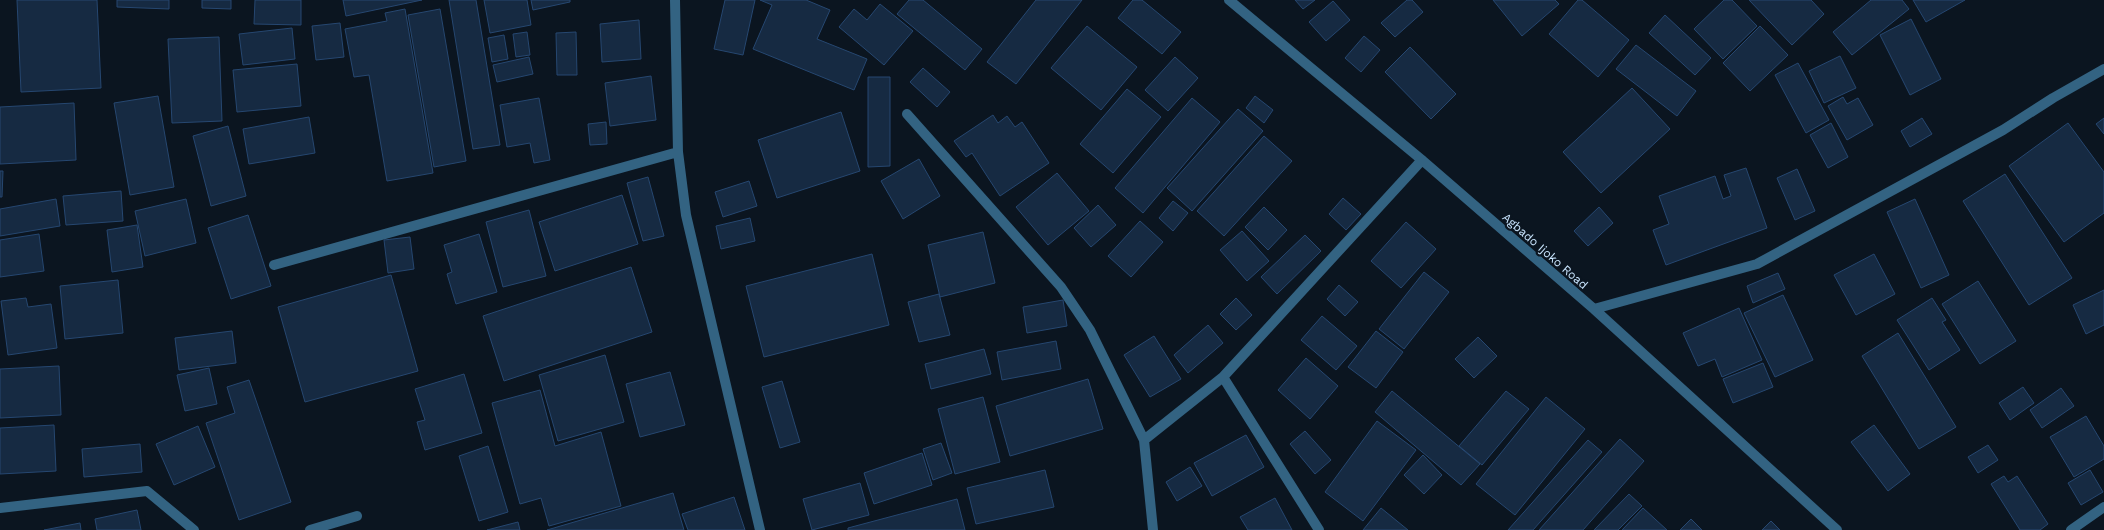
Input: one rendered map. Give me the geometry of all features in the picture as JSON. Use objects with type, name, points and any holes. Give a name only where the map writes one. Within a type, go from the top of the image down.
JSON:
[{"type":"street","points":[[676,0],[678,152],[686,215],[760,530]]},
{"type":"street","name":"Agbado Ijoko Road","points":[[1229,0],[1422,160],[1594,309],[1837,530]]},
{"type":"street","points":[[1594,309],[1757,264],[2003,130],[2052,98],[2104,69]]},
{"type":"street","points":[[906,114],[1061,287],[1090,330],[1144,440],[1153,530]]},
{"type":"street","points":[[274,265],[678,152]]},
{"type":"street","points":[[1144,440],[1223,377],[1422,160]]},
{"type":"street","points":[[1223,377],[1320,530]]},
{"type":"street","points":[[0,508],[147,491],[194,530]]},
{"type":"street","points":[[2071,530],[2104,507]]},
{"type":"street","points":[[310,530],[357,516]]},
{"type":"building","points":[[17,0],[97,0],[101,88],[21,92]]},
{"type":"building","points":[[117,0],[169,0],[169,9],[117,7]]},
{"type":"building","points":[[202,0],[231,0],[231,9],[202,8]]},
{"type":"building","points":[[255,0],[301,0],[301,25],[254,24]]},
{"type":"building","points":[[343,0],[422,0],[346,16]]},
{"type":"building","points":[[449,0],[476,0],[500,145],[473,149]]},
{"type":"building","points":[[484,0],[527,0],[531,25],[490,33]]},
{"type":"building","points":[[531,0],[570,0],[570,2],[533,10]]},
{"type":"building","points":[[725,0],[755,0],[743,55],[714,49]]},
{"type":"building","points":[[760,0],[806,0],[830,10],[817,39],[867,59],[854,90],[753,49],[772,5]]},
{"type":"building","points":[[909,0],[923,0],[982,49],[965,70],[897,14]]},
{"type":"building","points":[[1036,0],[1082,0],[1016,84],[987,62]]},
{"type":"building","points":[[1133,0],[1142,0],[1181,32],[1162,54],[1118,18]]},
{"type":"building","points":[[1295,0],[1315,0],[1303,9]]},
{"type":"building","points":[[1407,0],[1412,0],[1423,12],[1395,37],[1381,23]]},
{"type":"building","points":[[1493,0],[1555,0],[1559,4],[1522,36]]},
{"type":"building","points":[[1578,0],[1582,0],[1629,40],[1598,77],[1549,34]]},
{"type":"building","points":[[1724,0],[1732,0],[1757,26],[1723,59],[1694,29]]},
{"type":"building","points":[[1749,0],[1811,0],[1824,14],[1792,45]]},
{"type":"building","points":[[1871,0],[1902,0],[1909,9],[1852,55],[1833,32]]},
{"type":"building","points":[[1913,0],[1965,0],[1926,22]]},
{"type":"building","points":[[1333,1],[1350,20],[1326,41],[1309,22]]},
{"type":"building","points":[[880,4],[913,31],[884,65],[839,27],[854,9],[867,20]]},
{"type":"building","points":[[405,9],[433,173],[387,181],[369,75],[354,77],[345,29],[387,21],[385,13]]},
{"type":"building","points":[[440,9],[466,161],[434,167],[408,15]]},
{"type":"building","points":[[1665,15],[1711,58],[1695,75],[1649,33]]},
{"type":"building","points":[[1911,19],[1941,79],[1910,95],[1880,35]]},
{"type":"building","points":[[639,20],[641,59],[602,62],[600,24]]},
{"type":"building","points":[[340,23],[344,57],[316,60],[312,26]]},
{"type":"building","points":[[1087,26],[1137,67],[1101,110],[1051,68]]},
{"type":"building","points":[[1760,26],[1788,55],[1750,91],[1723,63]]},
{"type":"building","points":[[292,28],[295,59],[243,65],[239,34]]},
{"type":"building","points":[[527,32],[530,55],[516,57],[513,34]]},
{"type":"building","points":[[576,32],[577,75],[557,75],[556,33]]},
{"type":"building","points":[[504,35],[508,59],[492,62],[488,38]]},
{"type":"building","points":[[1364,36],[1380,50],[1361,72],[1345,58]]},
{"type":"building","points":[[219,37],[222,121],[172,123],[168,39]]},
{"type":"building","points":[[1636,45],[1696,91],[1677,116],[1616,69]]},
{"type":"building","points":[[1410,47],[1456,94],[1431,119],[1385,72]]},
{"type":"building","points":[[1840,56],[1856,88],[1824,103],[1809,71]]},
{"type":"building","points":[[529,57],[533,74],[497,82],[493,65]]},
{"type":"building","points":[[1175,57],[1198,78],[1168,111],[1145,90]]},
{"type":"building","points":[[1798,63],[1829,120],[1806,133],[1775,75]]},
{"type":"building","points":[[297,64],[301,106],[237,112],[233,70]]},
{"type":"building","points":[[923,68],[950,92],[937,107],[910,82]]},
{"type":"building","points":[[651,76],[656,120],[610,126],[605,83]]},
{"type":"building","points":[[868,77],[890,77],[890,166],[868,167]]},
{"type":"building","points":[[1632,88],[1670,129],[1601,193],[1563,152]]},
{"type":"building","points":[[1127,89],[1161,117],[1113,173],[1080,144]]},
{"type":"building","points":[[158,96],[174,187],[130,195],[114,103]]},
{"type":"building","points":[[1255,96],[1273,110],[1264,123],[1246,108]]},
{"type":"building","points":[[1843,97],[1847,104],[1858,98],[1873,125],[1847,140],[1828,106]]},
{"type":"building","points":[[539,98],[550,160],[534,163],[530,143],[507,147],[500,105]]},
{"type":"building","points":[[1192,98],[1220,122],[1143,213],[1115,188]]},
{"type":"building","points":[[74,103],[76,160],[0,164],[0,107]]},
{"type":"building","points":[[1238,109],[1263,131],[1192,211],[1167,188]]},
{"type":"building","points":[[841,112],[860,171],[777,198],[758,140]]},
{"type":"building","points":[[993,115],[998,123],[1007,116],[1015,127],[1022,122],[1049,163],[1000,196],[972,153],[966,157],[954,141]]},
{"type":"building","points":[[309,117],[315,153],[249,164],[243,129]]},
{"type":"building","points":[[1922,118],[1932,134],[1910,147],[1901,131]]},
{"type":"building","points":[[2104,118],[2104,134],[2096,124]]},
{"type":"building","points":[[606,122],[607,144],[590,145],[588,124]]},
{"type":"building","points":[[1831,123],[1848,157],[1828,168],[1810,135]]},
{"type":"building","points":[[2068,123],[2104,172],[2104,213],[2064,242],[2009,166]]},
{"type":"building","points":[[228,126],[246,196],[211,206],[193,136]]},
{"type":"building","points":[[1264,136],[1292,161],[1224,236],[1197,211]]},
{"type":"building","points":[[919,159],[940,196],[903,219],[881,181]]},
{"type":"building","points":[[1746,168],[1767,228],[1666,265],[1653,230],[1669,224],[1659,196],[1715,176],[1723,199],[1731,196],[1724,175]]},
{"type":"building","points":[[1797,169],[1815,211],[1795,220],[1777,178]]},
{"type":"building","points":[[0,171],[3,171],[2,197],[0,197]]},
{"type":"building","points":[[1057,173],[1089,211],[1048,245],[1016,207]]},
{"type":"building","points":[[2005,174],[2072,278],[2029,305],[1963,201]]},
{"type":"building","points":[[648,177],[664,236],[643,241],[627,183]]},
{"type":"building","points":[[749,181],[757,206],[723,217],[715,192]]},
{"type":"building","points":[[121,191],[123,221],[66,225],[63,196]]},
{"type":"building","points":[[622,195],[638,244],[555,271],[539,222]]},
{"type":"building","points":[[1343,198],[1361,214],[1346,230],[1329,214]]},
{"type":"building","points":[[56,199],[60,226],[0,236],[0,209]]},
{"type":"building","points":[[186,199],[196,243],[145,256],[135,211]]},
{"type":"building","points":[[1915,199],[1949,275],[1921,288],[1887,212]]},
{"type":"building","points":[[1173,201],[1188,213],[1173,231],[1159,218]]},
{"type":"building","points":[[1098,205],[1116,225],[1091,247],[1074,228]]},
{"type":"building","points":[[1264,207],[1287,230],[1268,250],[1245,227]]},
{"type":"building","points":[[1599,207],[1613,223],[1588,246],[1574,231]]},
{"type":"building","points":[[529,210],[546,276],[503,287],[486,222]]},
{"type":"building","points":[[248,215],[271,286],[231,299],[208,228]]},
{"type":"building","points":[[750,218],[755,241],[721,249],[716,226]]},
{"type":"building","points":[[1140,221],[1163,242],[1131,277],[1108,256]]},
{"type":"building","points":[[1406,222],[1436,249],[1401,288],[1371,261]]},
{"type":"building","points":[[137,225],[143,267],[112,272],[107,230]]},
{"type":"building","points":[[1242,231],[1269,261],[1247,281],[1220,250]]},
{"type":"building","points":[[983,232],[995,283],[940,297],[928,245]]},
{"type":"building","points":[[39,234],[44,271],[0,277],[0,240]]},
{"type":"building","points":[[479,234],[497,292],[456,304],[447,274],[452,272],[444,245]]},
{"type":"building","points":[[1305,235],[1321,251],[1277,294],[1261,277]]},
{"type":"building","points":[[410,237],[414,269],[388,273],[384,240]]},
{"type":"building","points":[[872,254],[889,325],[764,357],[746,286]]},
{"type":"building","points":[[1874,254],[1895,294],[1856,315],[1834,275]]},
{"type":"building","points":[[631,267],[652,332],[504,381],[483,316]]},
{"type":"building","points":[[1424,272],[1449,292],[1404,349],[1379,329]]},
{"type":"building","points":[[1778,273],[1785,289],[1753,303],[1747,286]]},
{"type":"building","points":[[391,275],[418,371],[305,402],[278,307]]},
{"type":"building","points":[[118,280],[123,333],[65,339],[60,286]]},
{"type":"building","points":[[1978,281],[2016,341],[1980,364],[1942,304]]},
{"type":"building","points":[[1339,285],[1358,302],[1345,316],[1327,299]]},
{"type":"building","points":[[2104,290],[2104,325],[2086,334],[2073,305]]},
{"type":"building","points":[[939,294],[950,335],[919,342],[908,302]]},
{"type":"building","points":[[1783,295],[1813,360],[1775,377],[1744,313]]},
{"type":"building","points":[[26,298],[28,307],[51,304],[57,348],[8,355],[1,301]]},
{"type":"building","points":[[1236,298],[1252,315],[1236,330],[1220,314]]},
{"type":"building","points":[[1932,298],[1946,320],[1942,322],[1960,350],[1929,370],[1897,320]]},
{"type":"building","points":[[1063,300],[1067,326],[1027,333],[1023,307]]},
{"type":"building","points":[[1739,308],[1762,360],[1722,377],[1715,359],[1698,366],[1683,333]]},
{"type":"building","points":[[1322,316],[1357,346],[1336,370],[1301,340]]},
{"type":"building","points":[[1208,325],[1223,343],[1188,373],[1174,355]]},
{"type":"building","points":[[232,331],[236,363],[179,370],[175,338]]},
{"type":"building","points":[[1376,331],[1403,352],[1376,388],[1348,367]]},
{"type":"building","points":[[1898,333],[1956,427],[1919,449],[1862,356]]},
{"type":"building","points":[[1154,336],[1181,379],[1150,397],[1124,355]]},
{"type":"building","points":[[1478,337],[1497,356],[1474,378],[1455,359]]},
{"type":"building","points":[[1056,341],[1061,369],[1002,380],[997,352]]},
{"type":"building","points":[[984,349],[991,374],[931,389],[925,364]]},
{"type":"building","points":[[605,355],[624,422],[558,441],[539,375]]},
{"type":"building","points":[[1306,358],[1338,386],[1310,419],[1278,390]]},
{"type":"building","points":[[1763,363],[1773,387],[1733,403],[1723,379]]},
{"type":"building","points":[[59,366],[61,415],[0,418],[0,369]]},
{"type":"building","points":[[209,368],[217,404],[185,411],[177,375]]},
{"type":"building","points":[[670,372],[685,425],[640,437],[626,384]]},
{"type":"building","points":[[464,374],[482,433],[425,450],[417,422],[425,420],[415,389]]},
{"type":"building","points":[[1088,379],[1103,429],[1010,456],[996,406]]},
{"type":"building","points":[[249,380],[291,502],[239,520],[206,423],[235,413],[227,387]]},
{"type":"building","points":[[782,381],[800,442],[780,448],[762,387]]},
{"type":"building","points":[[2023,387],[2034,403],[2010,420],[1999,403]]},
{"type":"building","points":[[2061,388],[2074,406],[2042,428],[2030,410]]},
{"type":"building","points":[[540,390],[555,446],[601,432],[621,506],[549,526],[541,498],[520,504],[492,403]]},
{"type":"building","points":[[1392,391],[1480,464],[1461,485],[1375,412]]},
{"type":"building","points":[[1506,391],[1529,409],[1482,465],[1459,446]]},
{"type":"building","points":[[983,397],[1000,462],[955,474],[938,409]]},
{"type":"building","points":[[1546,397],[1585,429],[1515,515],[1476,484]]},
{"type":"building","points":[[2086,416],[2104,446],[2104,459],[2074,477],[2050,437]]},
{"type":"building","points":[[1377,421],[1416,450],[1363,521],[1325,492]]},
{"type":"building","points":[[54,425],[56,471],[0,474],[0,428]]},
{"type":"building","points":[[1874,425],[1910,474],[1888,491],[1851,442]]},
{"type":"building","points":[[198,426],[215,467],[174,485],[156,444]]},
{"type":"building","points":[[1305,431],[1331,460],[1315,474],[1290,444]]},
{"type":"building","points":[[1246,435],[1264,467],[1212,496],[1194,463]]},
{"type":"building","points":[[1620,439],[1644,461],[1583,530],[1539,530]]},
{"type":"building","points":[[1588,440],[1602,452],[1533,530],[1508,530]]},
{"type":"building","points":[[941,443],[952,473],[933,480],[923,449]]},
{"type":"building","points":[[140,444],[142,472],[84,477],[82,449]]},
{"type":"building","points":[[1988,445],[1998,460],[1978,473],[1968,457]]},
{"type":"building","points":[[488,446],[508,512],[479,521],[459,456]]},
{"type":"building","points":[[922,453],[932,485],[874,504],[864,473]]},
{"type":"building","points":[[1423,455],[1442,475],[1424,494],[1404,475]]},
{"type":"building","points":[[1190,467],[1202,486],[1177,501],[1166,482]]},
{"type":"building","points":[[1045,470],[1054,507],[976,524],[967,488]]},
{"type":"building","points":[[2090,470],[2103,492],[2081,505],[2068,483]]},
{"type":"building","points":[[2004,476],[2008,482],[2017,476],[2048,524],[2040,530],[2020,530],[1991,484]]},
{"type":"building","points":[[860,483],[869,515],[812,530],[803,499]]},
{"type":"building","points":[[673,493],[684,530],[547,530]]},
{"type":"building","points":[[1629,494],[1642,506],[1618,530],[1594,530]]},
{"type":"building","points":[[734,497],[745,530],[688,530],[682,514]]},
{"type":"building","points":[[1275,498],[1292,530],[1248,530],[1240,517]]},
{"type":"building","points":[[957,499],[965,530],[848,530],[848,528]]},
{"type":"building","points":[[1381,508],[1408,530],[1363,530]]},
{"type":"building","points":[[1643,508],[1667,530],[1622,530]]},
{"type":"building","points":[[137,510],[141,530],[97,530],[95,519]]},
{"type":"building","points":[[1691,519],[1702,530],[1680,530]]},
{"type":"building","points":[[1771,521],[1780,530],[1762,530]]},
{"type":"building","points":[[518,522],[520,530],[487,530]]},
{"type":"building","points":[[80,523],[81,530],[44,530]]}]
